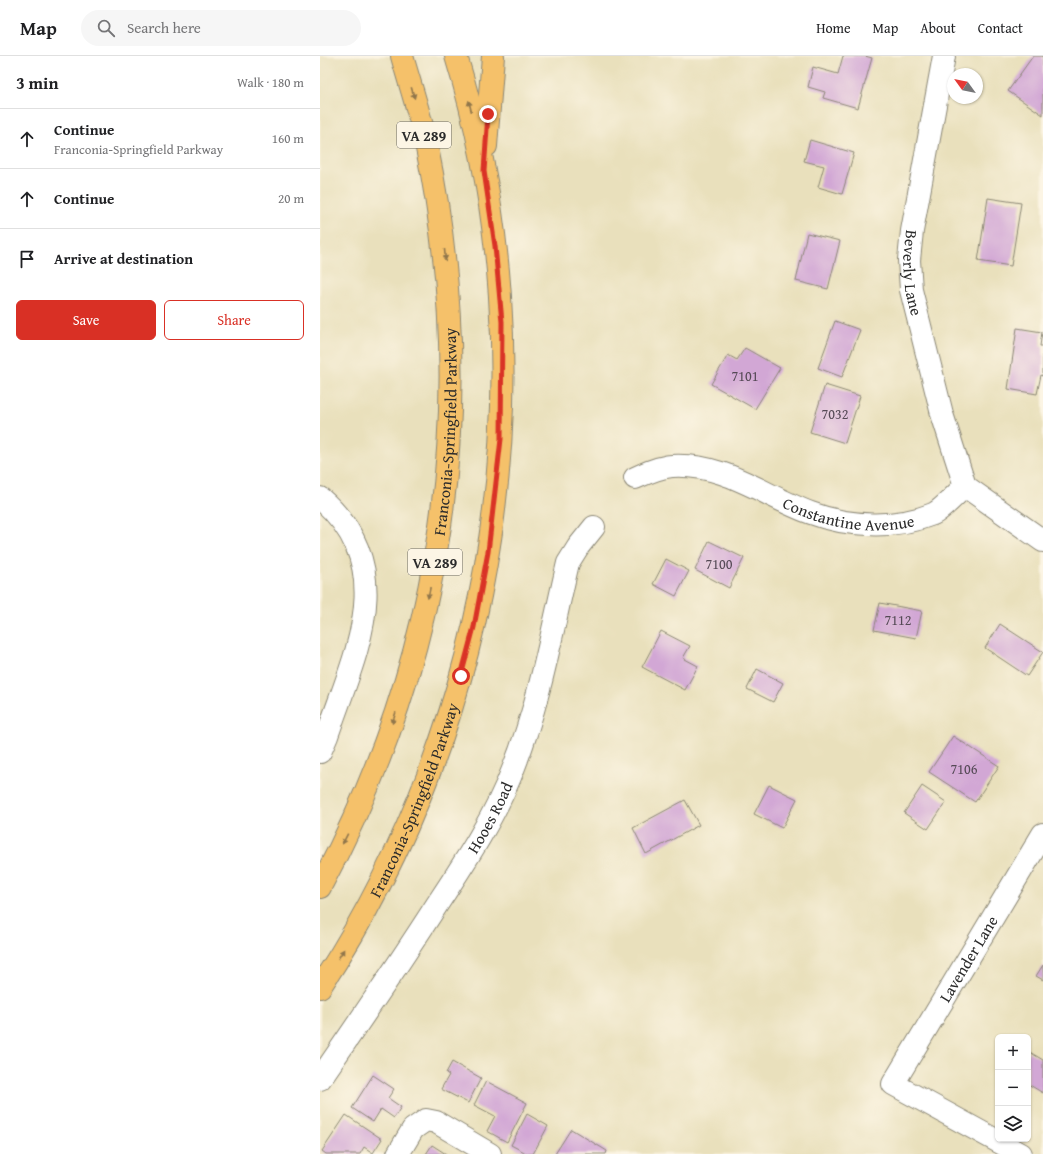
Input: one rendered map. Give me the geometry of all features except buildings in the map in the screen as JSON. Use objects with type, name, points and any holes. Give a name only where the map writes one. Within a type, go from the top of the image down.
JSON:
[{"type":"main road","name":"Franconia-Springfield Parkway","points":[[320,887],[362,804],[390,732],[412,663],[430,592],[446,479],[452,404],[452,368],[444,252],[426,142],[402,56]]},
{"type":"main road","name":"Franconia-Springfield Parkway","points":[[320,987],[365,912],[398,845],[428,775],[465,664],[482,588],[488,552],[498,477],[503,362],[499,284],[484,171],[467,95],[456,56]]},
{"type":"main road","points":[[484,171],[493,56]]},
{"type":"street","name":"Beverly Lane","points":[[944,56],[912,231],[909,260],[911,290],[917,318],[942,414],[965,486]]},
{"type":"street","name":"Constantine Avenue","points":[[635,478],[671,466],[714,470],[745,482],[810,513],[838,521],[884,524],[898,523],[934,514],[965,486]]},
{"type":"street","points":[[965,486],[1043,541]]},
{"type":"street","points":[[320,498],[340,518],[354,539],[362,560],[367,588],[366,612],[362,633],[327,736],[320,752]]},
{"type":"street","name":"Hooes Road","points":[[320,1079],[429,918],[471,853],[493,813],[514,767],[531,717],[568,563],[578,547],[594,527]]},
{"type":"street","name":"Lavender Lane","points":[[1021,1154],[893,1084],[1043,834]]},
{"type":"street","points":[[398,1154],[413,1129],[426,1120],[436,1122],[490,1154]]},
{"type":"route","points":[[461,676],[474,627],[488,552],[498,477],[501,439],[503,362],[502,322],[495,246],[484,171],[488,114]]}]
